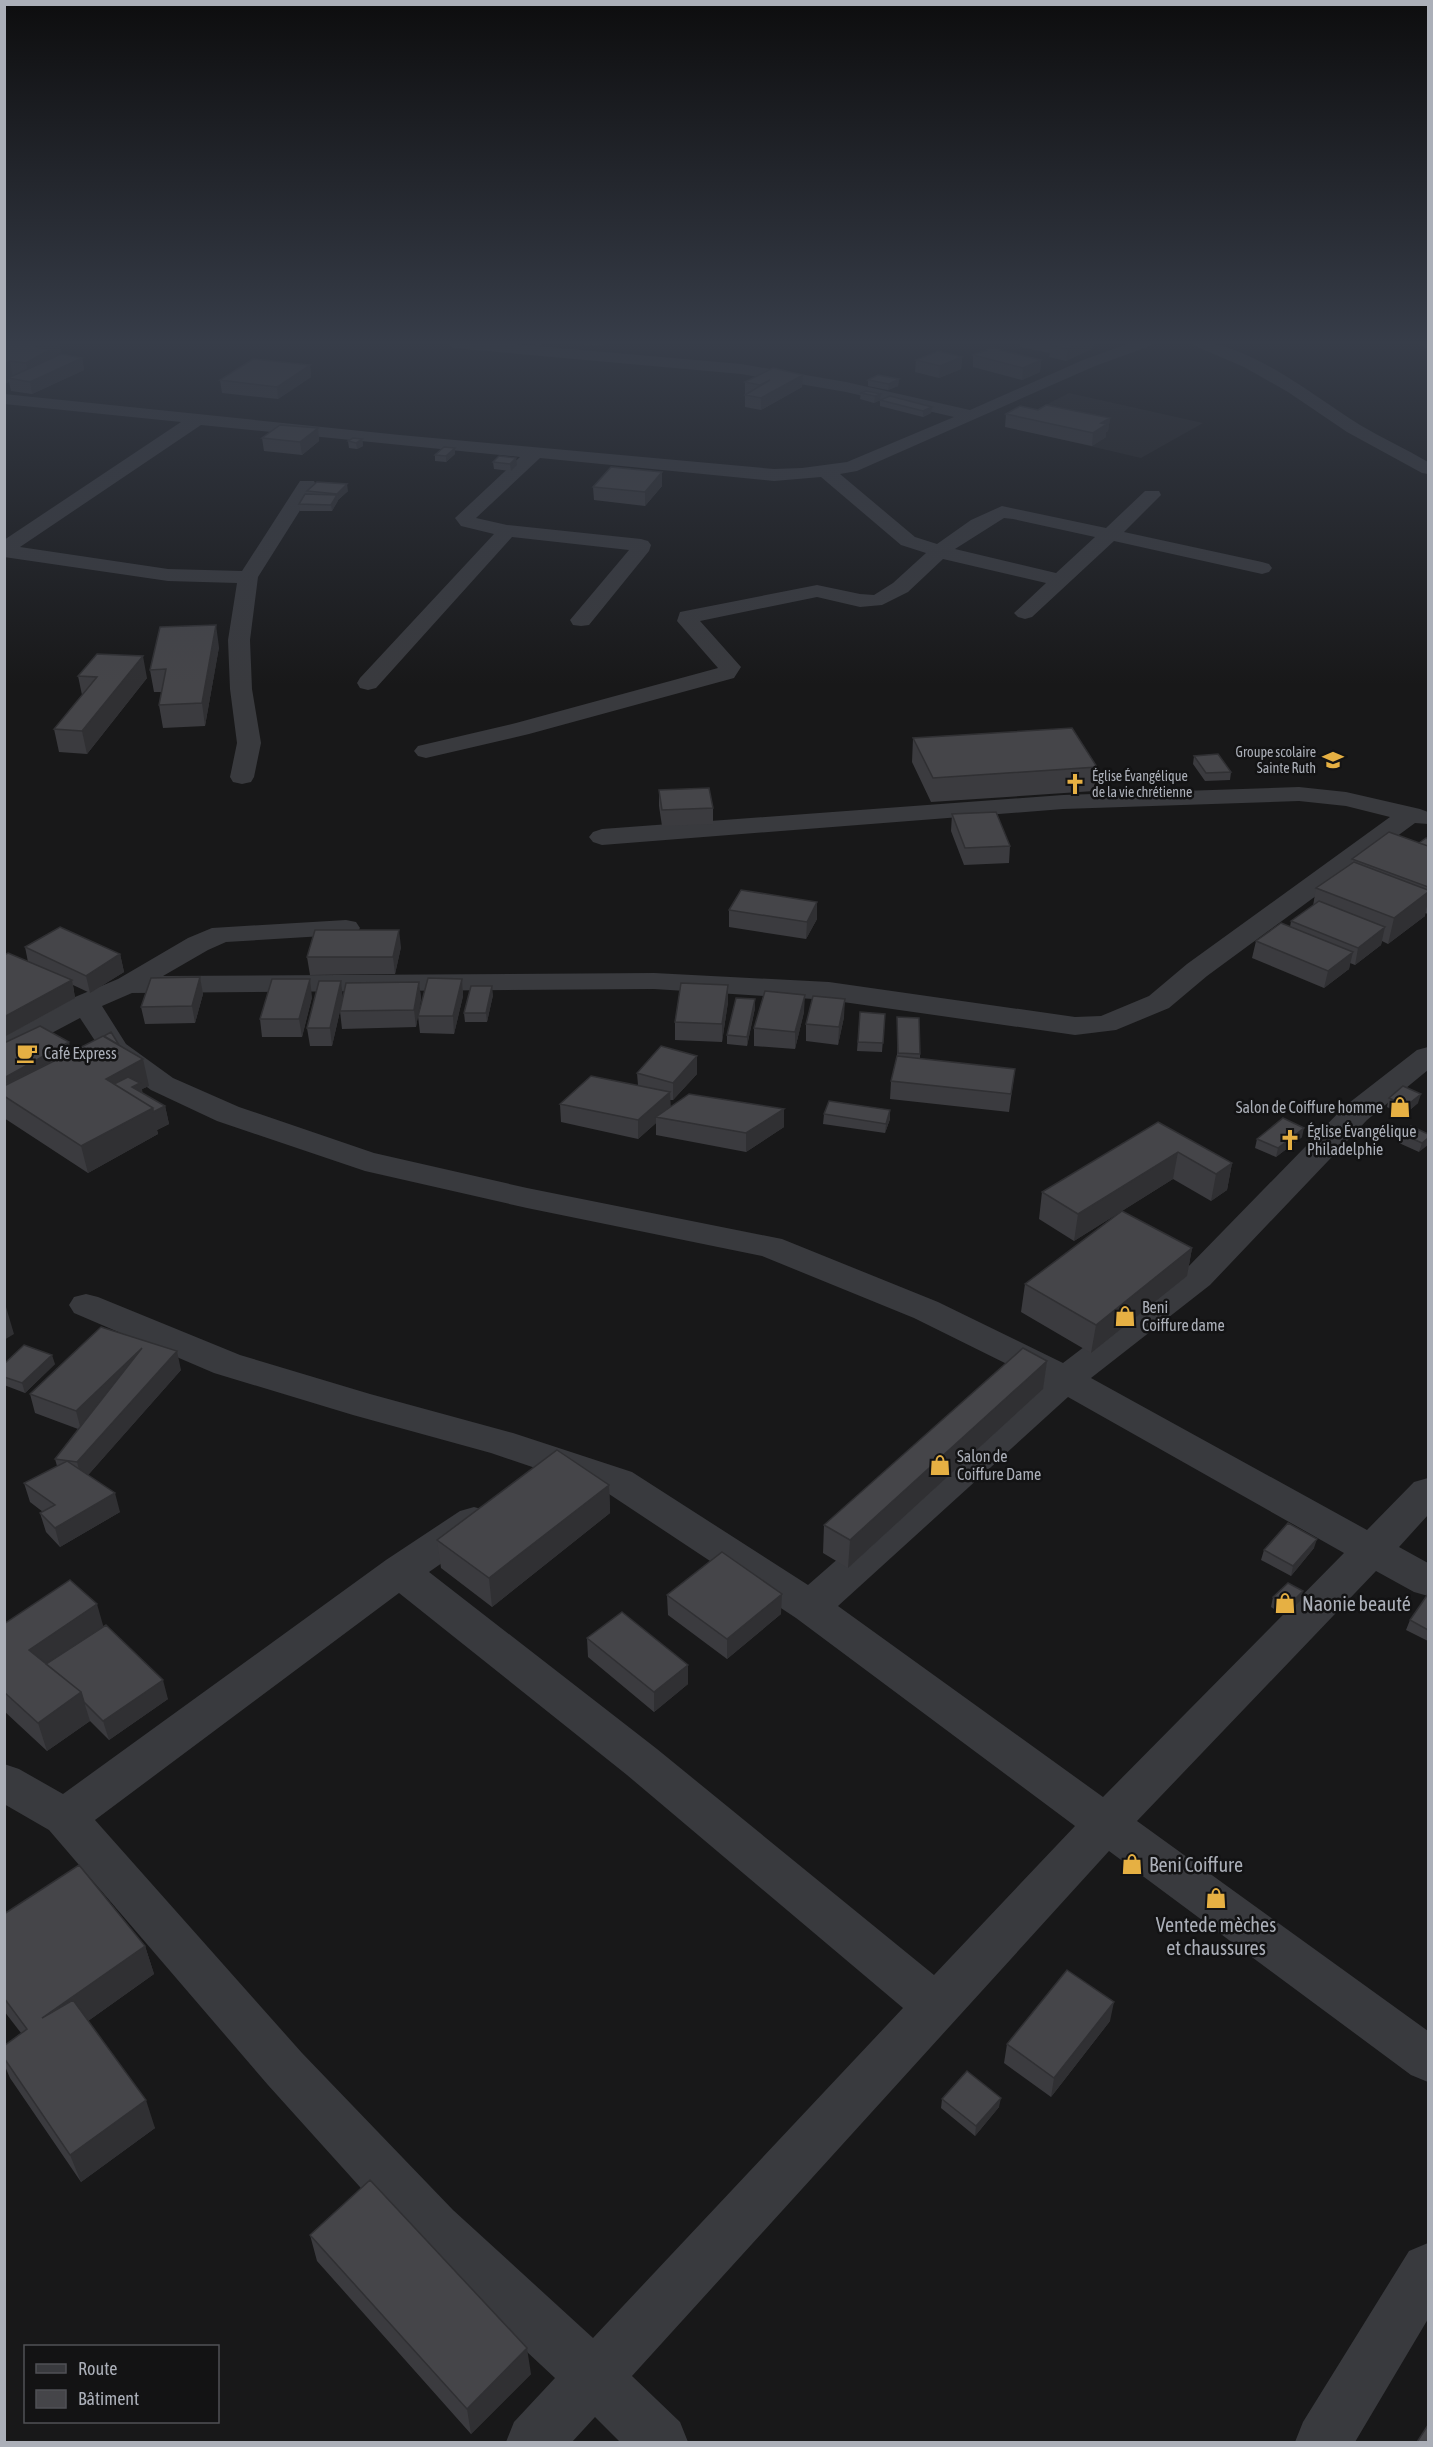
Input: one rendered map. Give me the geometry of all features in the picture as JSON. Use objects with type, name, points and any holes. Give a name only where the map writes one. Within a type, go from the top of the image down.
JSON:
[{"type":"street","points":[[4,550],[141,457]]},
{"type":"street","points":[[530,457],[465,518],[468,522],[507,531],[641,545],[642,547],[633,559],[581,620]]},
{"type":"street","points":[[581,457],[774,475],[826,472],[850,467],[873,457]]},
{"type":"street","points":[[1406,457],[1428,469]]},
{"type":"street","points":[[826,472],[903,539],[939,551],[1061,580]]},
{"type":"street","points":[[242,777],[249,743],[241,688],[239,640],[248,577],[307,485]]},
{"type":"street","points":[[1025,613],[1152,495]]},
{"type":"street","points":[[426,751],[542,724],[726,673],[730,667],[688,621],[688,617],[817,591],[832,592],[861,601],[876,601],[889,597],[939,551],[1002,513],[1013,513],[1262,568]]},
{"type":"street","points":[[368,683],[507,531]]},
{"type":"street","points":[[4,550],[168,575],[248,577]]},
{"type":"street","points":[[602,837],[1063,802],[1287,794],[1346,799],[1420,817]]},
{"type":"street","points":[[128,985],[654,981],[829,991],[1075,1026],[1106,1024],[1160,1002],[1197,970],[1420,817]]},
{"type":"street","points":[[4,1047],[85,1003],[128,985],[198,944],[222,934],[346,928]]},
{"type":"street","points":[[85,1003],[115,1050],[162,1084],[228,1114],[365,1161],[527,1198],[770,1247],[926,1310],[1066,1379],[1124,1414],[1428,1581]]},
{"type":"street","points":[[810,1607],[1066,1379],[1198,1277],[1356,1113],[1428,1056]]},
{"type":"street","points":[[86,1305],[227,1364],[366,1406],[500,1442],[619,1482],[810,1607],[1428,2058]]},
{"type":"street","points":[[65,1817],[400,1571],[562,1463]]},
{"type":"street","points":[[534,2442],[1107,1822],[1428,1492]]},
{"type":"street","points":[[400,1571],[642,1762],[936,2006]]},
{"type":"street","points":[[4,1782],[65,1817],[285,2069],[434,2229],[595,2378],[660,2442]]},
{"type":"street","points":[[1323,2442],[1428,2270]]},
{"type":"building","points":[[498,457],[516,458],[510,464],[493,462]]},
{"type":"building","points":[[611,467],[662,472],[645,492],[593,487]]},
{"type":"building","points":[[317,482],[347,484],[337,494],[307,491]]},
{"type":"building","points":[[305,494],[337,495],[331,505],[299,504]]},
{"type":"building","points":[[216,625],[202,703],[159,705],[166,669],[150,670],[160,627]]},
{"type":"building","points":[[97,654],[143,656],[82,731],[54,729],[97,677],[78,676]]},
{"type":"building","points":[[1072,728],[1097,767],[933,778],[913,738]]},
{"type":"building","points":[[1218,754],[1231,772],[1206,773],[1194,756]]},
{"type":"building","points":[[709,788],[713,808],[662,810],[659,790]]},
{"type":"building","points":[[996,812],[1010,846],[965,848],[952,814]]},
{"type":"building","points":[[1389,832],[1428,846],[1428,887],[1352,859]]},
{"type":"building","points":[[1426,838],[1428,846],[1419,843]]},
{"type":"building","points":[[1354,862],[1428,890],[1428,892],[1394,918],[1316,888]]},
{"type":"building","points":[[741,890],[817,902],[807,922],[729,910]]},
{"type":"building","points":[[1319,901],[1385,927],[1358,948],[1291,921]]},
{"type":"building","points":[[1281,923],[1353,952],[1328,971],[1256,941]]},
{"type":"building","points":[[60,927],[120,954],[86,976],[25,947]]},
{"type":"building","points":[[315,930],[399,930],[393,957],[307,957]]},
{"type":"building","points":[[8,953],[72,980],[4,1017],[4,955]]},
{"type":"building","points":[[200,977],[192,1006],[141,1007],[151,978]]},
{"type":"building","points":[[428,978],[462,979],[453,1016],[418,1016]]},
{"type":"building","points":[[272,979],[310,979],[299,1019],[260,1019]]},
{"type":"building","points":[[319,981],[341,981],[330,1028],[307,1028]]},
{"type":"building","points":[[419,982],[414,1010],[340,1011],[346,983]]},
{"type":"building","points":[[681,983],[728,985],[722,1024],[675,1022]]},
{"type":"building","points":[[471,986],[492,986],[486,1013],[464,1013]]},
{"type":"building","points":[[765,991],[805,995],[795,1032],[754,1028]]},
{"type":"building","points":[[813,996],[845,999],[839,1027],[806,1024]]},
{"type":"building","points":[[736,998],[755,999],[747,1037],[727,1035]]},
{"type":"building","points":[[860,1012],[885,1014],[883,1043],[858,1042]]},
{"type":"building","points":[[897,1017],[919,1018],[920,1054],[898,1053]]},
{"type":"building","points":[[40,1026],[69,1042],[4,1078],[4,1043]]},
{"type":"building","points":[[111,1032],[119,1045],[104,1036]]},
{"type":"building","points":[[103,1036],[143,1059],[106,1079],[153,1108],[81,1146],[4,1096],[4,1086]]},
{"type":"building","points":[[661,1046],[697,1056],[673,1083],[637,1073]]},
{"type":"building","points":[[82,1047],[4,1086],[4,1084]]},
{"type":"building","points":[[897,1056],[1015,1069],[1011,1094],[891,1081]]},
{"type":"building","points":[[591,1076],[670,1092],[638,1120],[560,1104]]},
{"type":"building","points":[[128,1077],[140,1083],[132,1087],[165,1106],[153,1112],[153,1108],[114,1084]]},
{"type":"building","points":[[1403,1086],[1421,1094],[1406,1106],[1389,1098]]},
{"type":"building","points":[[689,1094],[784,1109],[746,1133],[656,1117]]},
{"type":"building","points":[[829,1101],[890,1110],[886,1124],[824,1114]]},
{"type":"building","points":[[1283,1118],[1304,1128],[1278,1148],[1257,1139]]},
{"type":"building","points":[[1158,1122],[1232,1163],[1216,1174],[1178,1152],[1078,1214],[1042,1192]]},
{"type":"building","points":[[1411,1126],[1428,1134],[1428,1138],[1422,1143],[1402,1134]]},
{"type":"building","points":[[1122,1211],[1192,1248],[1096,1325],[1025,1284]]},
{"type":"building","points":[[101,1327],[177,1351],[77,1462],[55,1459],[142,1348],[76,1411],[30,1394]]},
{"type":"building","points":[[24,1345],[52,1355],[22,1383],[4,1377],[4,1364]]},
{"type":"building","points":[[1023,1348],[1047,1361],[850,1540],[824,1525]]},
{"type":"building","points":[[557,1450],[609,1485],[489,1578],[437,1540]]},
{"type":"building","points":[[67,1461],[115,1493],[55,1528],[40,1513],[55,1505],[24,1483]]},
{"type":"building","points":[[1288,1523],[1317,1539],[1293,1566],[1264,1550]]},
{"type":"building","points":[[722,1552],[782,1594],[727,1639],[667,1595]]},
{"type":"building","points":[[70,1580],[97,1604],[29,1650],[81,1692],[38,1723],[4,1692],[4,1624]]},
{"type":"building","points":[[1288,1583],[1303,1591],[1288,1606],[1273,1597]]},
{"type":"building","points":[[1428,1594],[1428,1630],[1410,1620]]},
{"type":"building","points":[[622,1612],[688,1665],[654,1692],[587,1638]]},
{"type":"building","points":[[106,1625],[163,1680],[103,1721],[84,1702],[81,1692],[46,1664]]},
{"type":"building","points":[[79,1865],[145,1946],[42,2018],[73,2000],[146,2100],[70,2155],[4,2058],[4,2046],[27,2029],[4,1998],[4,1914]]},
{"type":"building","points":[[1067,1970],[1114,2002],[1054,2078],[1007,2044]]},
{"type":"building","points":[[967,2071],[1001,2098],[976,2126],[942,2099]]},
{"type":"building","points":[[370,2180],[527,2348],[467,2409],[310,2235]]},
{"type":"building","points":[[1428,2425],[1428,2442],[1417,2442]]},
{"type":"place","name":"Groupe scolaire Sainte Ruth","points":[[1333,760]]},
{"type":"place","name":"Église Évangélique de la vie chrétienne","points":[[1075,784]]},
{"type":"place","name":"Café Express","points":[[27,1053]]},
{"type":"place","name":"Salon de Coiffure homme","points":[[1400,1107]]},
{"type":"place","name":"Église Évangélique Philadelphie","points":[[1290,1140]]},
{"type":"place","name":"Beni Coiffure dame","points":[[1125,1316]]},
{"type":"place","name":"Salon de Coiffure Dame","points":[[940,1465]]},
{"type":"place","name":"Naonie beauté","points":[[1285,1603]]},
{"type":"place","name":"Beni Coiffure","points":[[1132,1864]]},
{"type":"place","name":"Ventede mèches et chaussures","points":[[1216,1898]]}]
